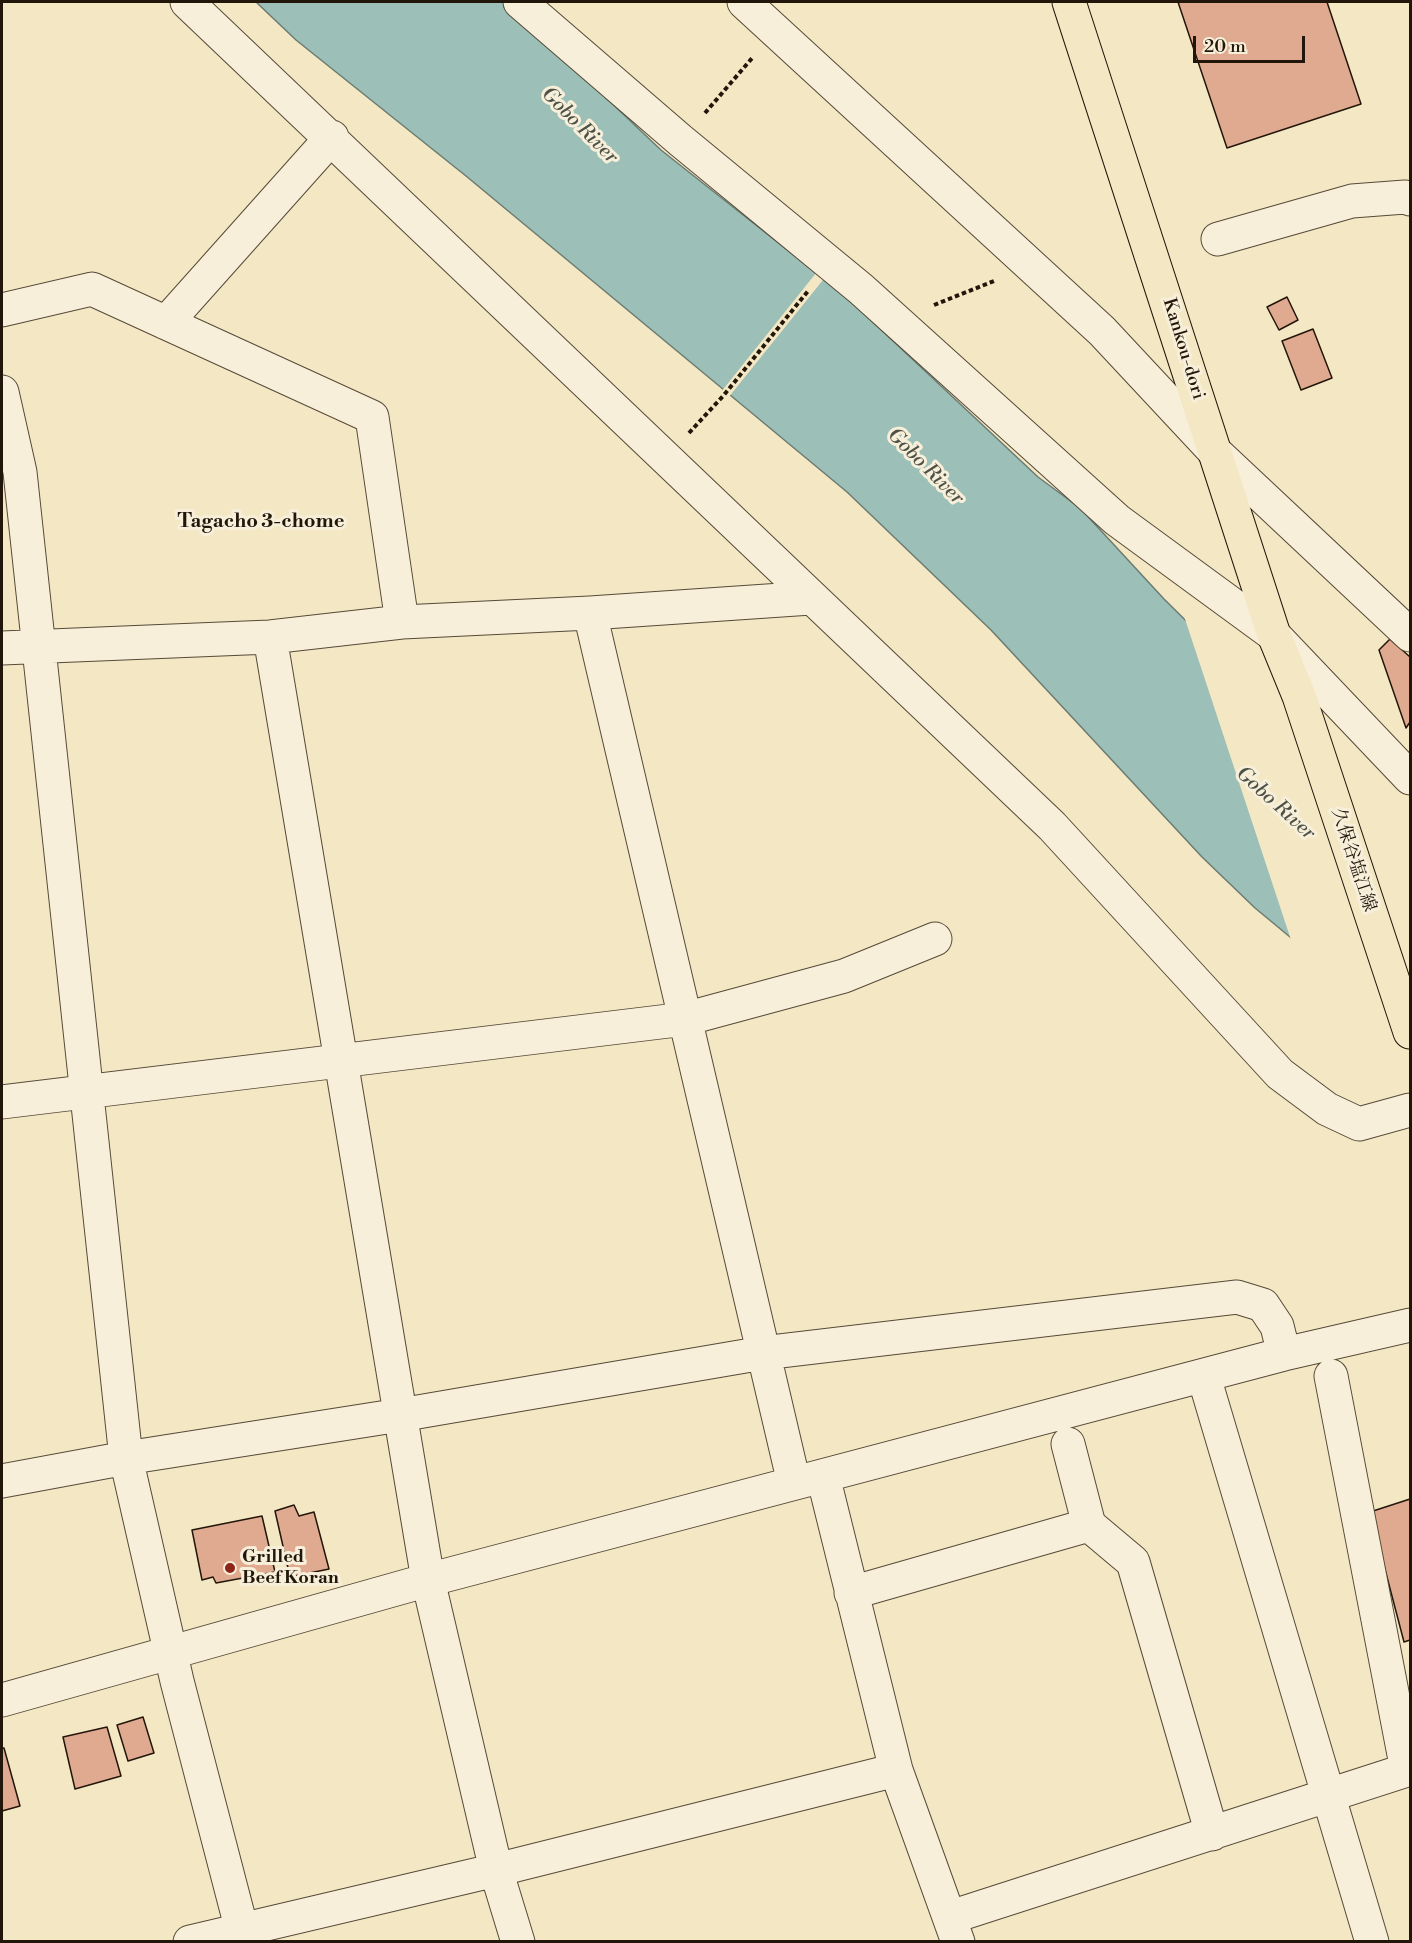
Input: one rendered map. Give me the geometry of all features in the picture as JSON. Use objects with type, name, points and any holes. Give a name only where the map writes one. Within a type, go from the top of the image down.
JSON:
[{"type":"main road","name":"Kankou-dori","points":[[1069,2],[1274,635],[1299,696]]},
{"type":"main road","name":"久保谷塩江線","points":[[1299,696],[1409,1029]]},
{"type":"street","points":[[187,2],[332,137],[811,598],[1052,826],[1280,1074],[1327,1109],[1359,1124],[1410,1110]]},
{"type":"street","points":[[520,2],[680,141],[854,282],[1117,520],[1146,544],[1274,635],[1410,778]]},
{"type":"street","points":[[744,2],[1102,332],[1214,451],[1410,635]]},
{"type":"street","points":[[166,323],[332,137]]},
{"type":"street","points":[[1218,239],[1352,201],[1405,197],[1410,199]]},
{"type":"street","points":[[2,310],[92,289],[372,417],[402,622]]},
{"type":"street","points":[[2,392],[21,472],[37,647],[126,1458],[171,1654],[243,1935]]},
{"type":"street","points":[[2,648],[270,637],[402,622],[590,613],[811,598]]},
{"type":"street","points":[[590,613],[763,1353],[851,1593],[896,1770],[954,1929],[1212,1834],[1409,1770],[1330,1376]]},
{"type":"street","points":[[270,637],[428,1580],[496,1870],[518,1941]]},
{"type":"street","points":[[2,1102],[685,1019],[844,976],[935,939]]},
{"type":"street","points":[[2,1481],[126,1458],[400,1415],[763,1353],[1237,1297],[1263,1305],[1277,1326],[1284,1354]]},
{"type":"street","points":[[2,1700],[428,1580],[1204,1377],[1284,1354],[1410,1325]]},
{"type":"street","points":[[1204,1377],[1327,1798],[1372,1941]]},
{"type":"street","points":[[1068,1444],[1089,1525],[1133,1562],[1212,1834]]},
{"type":"street","points":[[851,1593],[1089,1525]]},
{"type":"street","points":[[190,1941],[243,1935],[896,1770]]},
{"type":"path","points":[[680,141],[776,31]]},
{"type":"path","points":[[894,320],[992,281],[1035,270]]},
{"type":"path","points":[[666,458],[724,395],[809,289]]},
{"type":"water","name":"Gobo River","points":[[256,2],[505,2],[661,150],[843,294],[1038,477],[1080,508],[1164,599],[1365,798],[1313,956],[1255,908],[1202,857],[991,630],[847,492],[466,176],[296,40]]},
{"type":"pier","points":[[820,268],[827,275],[728,398],[721,392]]},
{"type":"pier","points":[[1183,613],[1367,795],[1410,830],[1410,1018],[1385,1007],[1292,943]]},
{"type":"building","points":[[1178,2],[1327,2],[1361,104],[1227,148]]},
{"type":"building","points":[[1287,297],[1298,320],[1279,330],[1267,307]]},
{"type":"building","points":[[1313,329],[1332,378],[1301,390],[1282,341]]},
{"type":"building","points":[[1390,639],[1410,657],[1410,722],[1406,728],[1379,650]]},
{"type":"building","points":[[1410,1499],[1410,1640],[1404,1642],[1370,1512]]},
{"type":"building","points":[[294,1505],[299,1516],[314,1512],[329,1569],[290,1577],[275,1511]]},
{"type":"building","points":[[262,1516],[275,1572],[216,1583],[213,1577],[202,1580],[192,1530]]},
{"type":"building","points":[[143,1717],[154,1753],[128,1761],[117,1725]]},
{"type":"building","points":[[107,1727],[121,1776],[75,1789],[63,1737]]},
{"type":"building","points":[[2,1748],[4,1748],[20,1806],[2,1811]]},
{"type":"place","name":"Grilled Beef Koran","points":[[230,1568]]},
{"type":"district","name":"Tagacho 3-chome","points":[[261,522]]}]
